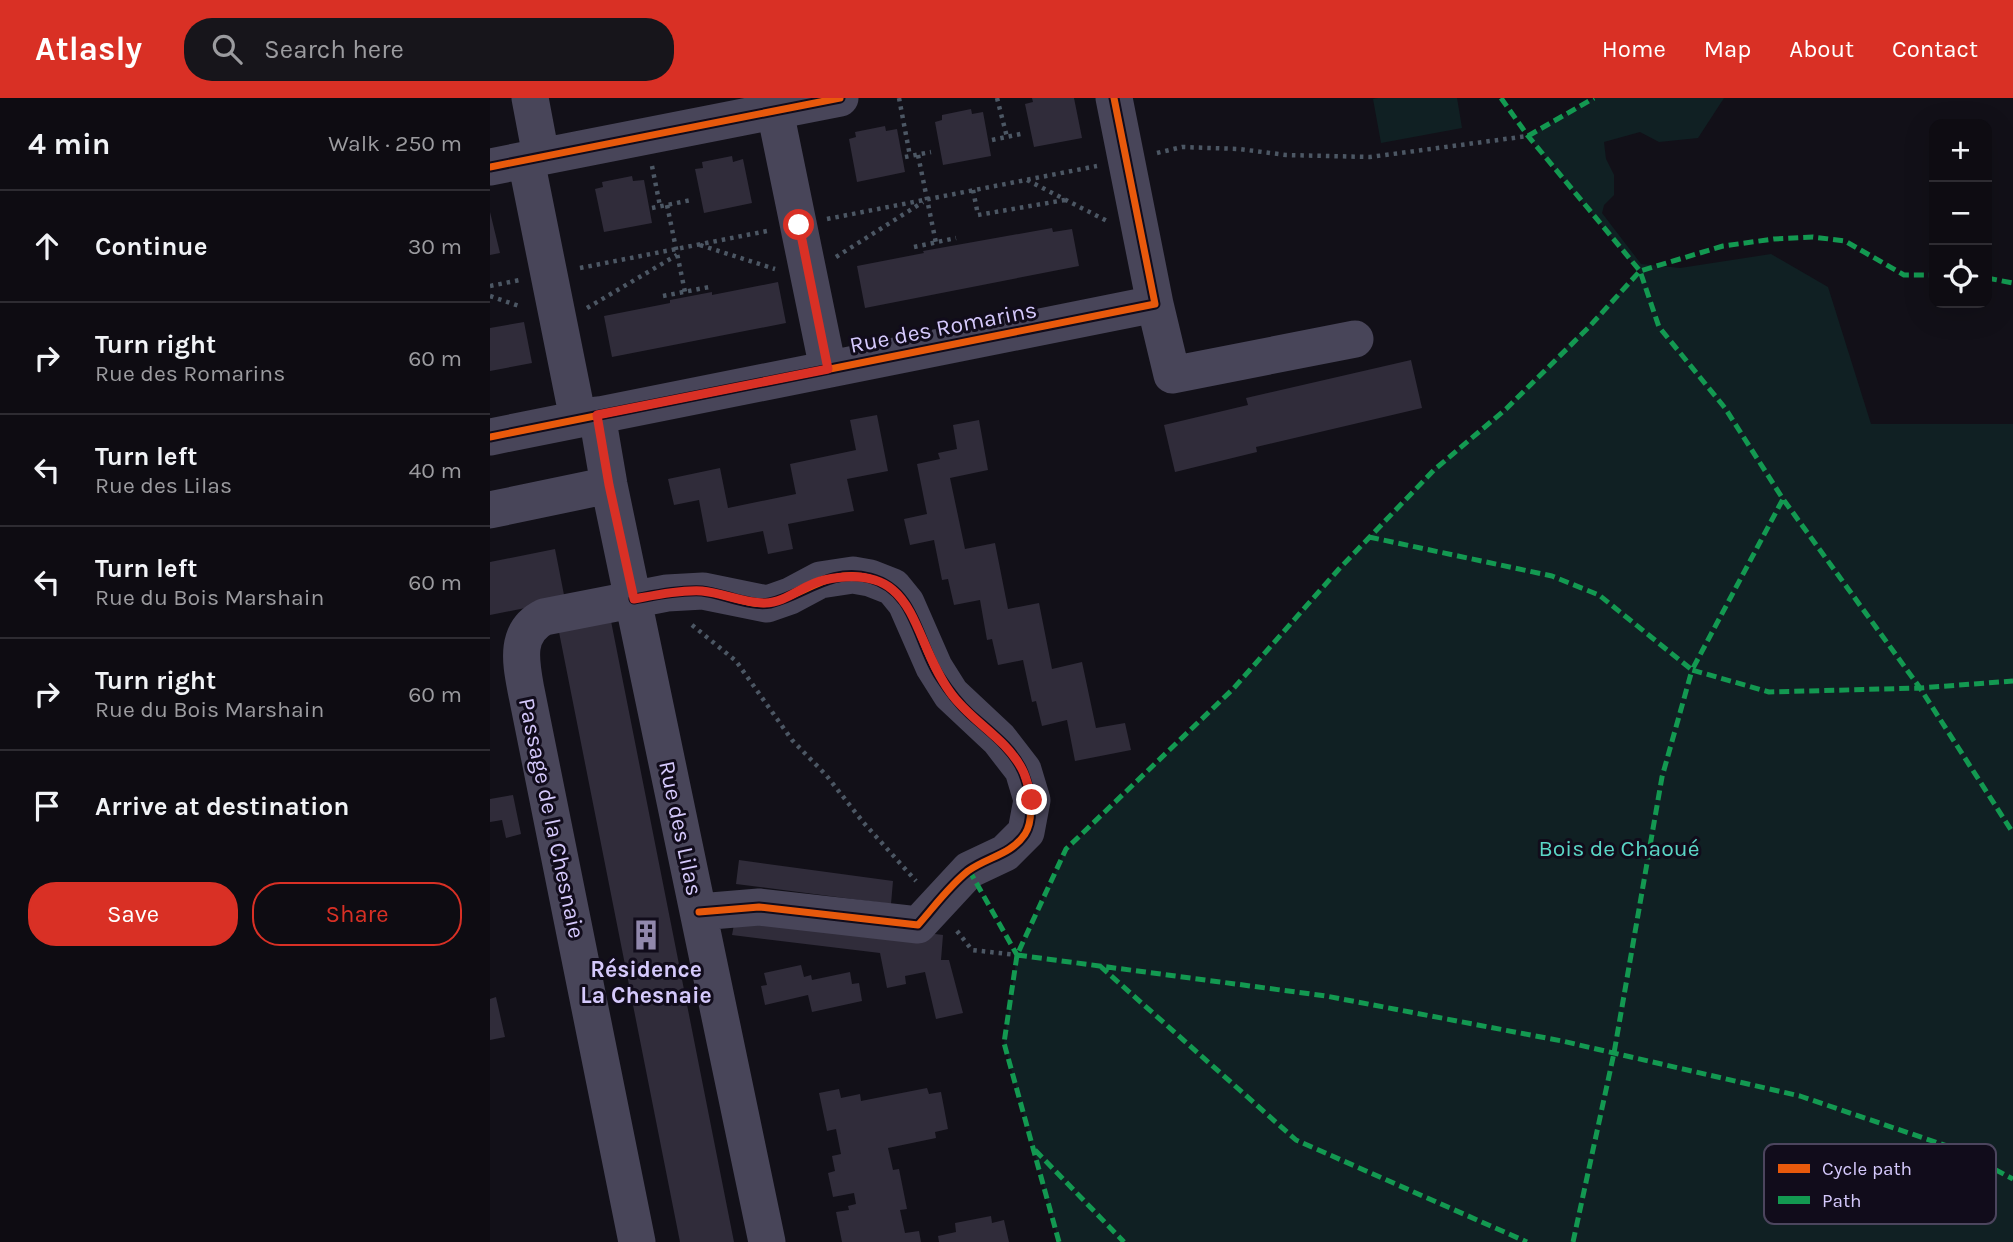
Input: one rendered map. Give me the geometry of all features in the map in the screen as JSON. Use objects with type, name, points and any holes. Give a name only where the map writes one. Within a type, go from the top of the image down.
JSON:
[{"type":"street","name":"Rue des Lilas","points":[[530,98],[534,158],[549,274],[559,325],[609,485],[650,596],[699,912],[767,1242]]},
{"type":"street","points":[[490,167],[840,98]]},
{"type":"street","points":[[1114,98],[1155,304],[1172,374],[1355,339]]},
{"type":"street","points":[[775,111],[828,369]]},
{"type":"street","name":"Rue des Romarins","points":[[490,437],[1155,304]]},
{"type":"street","points":[[490,510],[609,485]]},
{"type":"street","name":"Passage de la Chesnaie","points":[[637,1242],[520,653],[528,629],[544,617],[650,596],[703,591],[767,604],[790,596],[820,580],[853,575],[893,587],[906,603],[934,667],[951,694],[999,739],[1023,770],[1032,800],[1026,832],[1005,853],[969,870],[918,925],[759,907],[699,912]]},
{"type":"path","points":[[899,98],[908,156],[931,152]]},
{"type":"path","points":[[997,98],[1007,137]]},
{"type":"path","points":[[992,139],[1025,133]]},
{"type":"path","points":[[646,136],[660,206]]},
{"type":"path","points":[[549,274],[1182,147],[1286,155],[1370,157],[1528,136]]},
{"type":"path","points":[[918,155],[936,243]]},
{"type":"path","points":[[1027,180],[1142,239]]},
{"type":"path","points":[[973,190],[978,215],[1066,200]]},
{"type":"path","points":[[699,244],[810,278],[927,199]]},
{"type":"path","points":[[652,208],[691,200]]},
{"type":"path","points":[[667,205],[685,292]]},
{"type":"path","points":[[914,247],[956,238]]},
{"type":"path","points":[[559,325],[677,255]]},
{"type":"path","points":[[663,296],[709,287]]},
{"type":"path","points":[[650,596],[681,615],[736,661],[792,740],[826,775],[972,950],[1017,955]]},
{"type":"green space","points":[[1457,98],[1462,128],[1381,143],[1373,99]]},
{"type":"green space","name":"Bois de Chaoué","points":[[1594,98],[1724,98],[1698,138],[1659,142],[1640,132],[1604,142],[1606,159],[1614,175],[1614,195],[1604,205],[1602,213],[1641,264],[1680,268],[1771,254],[1828,287],[1871,424],[2013,424],[2013,1242],[1059,1242],[1004,1043],[1017,955],[1064,853],[1233,689],[1339,569],[1433,470],[1506,409],[1640,272],[1528,136]]},
{"type":"building","points":[[1032,98],[1074,98],[1082,138],[1034,147],[1025,104],[1033,102]]},
{"type":"building","points":[[971,109],[972,114],[983,112],[991,156],[943,165],[935,122],[942,120],[942,115]]},
{"type":"building","points":[[885,126],[886,131],[897,129],[905,172],[857,182],[849,139],[856,137],[855,132]]},
{"type":"building","points":[[732,156],[733,162],[743,159],[752,203],[704,213],[695,169],[703,168],[702,162]]},
{"type":"building","points":[[632,176],[633,181],[644,180],[652,223],[604,232],[595,189],[603,187],[602,182]]},
{"type":"building","points":[[490,212],[500,253],[490,255]]},
{"type":"building","points":[[1052,228],[1053,232],[1072,229],[1079,266],[865,308],[857,266]]},
{"type":"building","points":[[778,282],[786,323],[612,357],[604,316],[670,303],[670,300]]},
{"type":"building","points":[[524,322],[532,363],[490,371],[490,328]]},
{"type":"building","points":[[1411,360],[1422,408],[1256,447],[1257,452],[1175,472],[1164,425],[1248,405],[1246,398]]},
{"type":"building","points":[[877,415],[888,471],[847,479],[854,511],[788,524],[793,549],[768,554],[763,531],[707,542],[699,500],[674,505],[668,479],[720,468],[728,508],[796,494],[790,464],[856,450],[850,420]]},
{"type":"building","points":[[979,420],[988,470],[950,478],[965,549],[995,543],[1008,609],[1039,603],[1052,669],[1082,662],[1096,728],[1125,723],[1131,750],[1075,761],[1067,720],[1042,726],[1036,701],[1032,702],[1023,660],[998,665],[992,639],[987,640],[980,600],[954,605],[948,579],[942,580],[934,540],[910,545],[904,519],[927,514],[917,464],[940,459],[938,453],[957,449],[953,425]]},
{"type":"building","points":[[555,549],[565,600],[490,615],[490,562]]},
{"type":"building","name":"Résidence La Chesnaie","points":[[610,616],[734,1242],[680,1242],[558,627]]},
{"type":"building","points":[[513,795],[521,834],[506,838],[502,820],[490,822],[490,799]]},
{"type":"building","points":[[739,860],[893,881],[891,904],[736,884]]},
{"type":"building","points":[[737,909],[943,935],[941,960],[949,960],[963,1013],[936,1019],[925,972],[905,976],[906,984],[887,988],[880,953],[732,935]]},
{"type":"building","points":[[801,965],[804,977],[811,975],[812,980],[850,972],[852,984],[859,983],[862,1001],[812,1012],[808,995],[765,1005],[761,986],[767,985],[764,973]]},
{"type":"building","points":[[496,997],[505,1037],[490,1040],[490,999]]},
{"type":"building","points":[[927,1088],[929,1094],[941,1092],[948,1129],[935,1132],[936,1138],[888,1148],[893,1170],[899,1169],[907,1209],[900,1210],[905,1233],[919,1231],[921,1242],[842,1242],[836,1212],[849,1210],[848,1206],[856,1204],[854,1193],[833,1197],[828,1173],[835,1171],[832,1156],[841,1154],[836,1129],[827,1131],[819,1093],[839,1089],[841,1098],[860,1094],[861,1101]]},
{"type":"building","points":[[991,1216],[992,1223],[1004,1220],[1009,1242],[939,1242],[938,1236],[956,1232],[955,1223]]},
{"type":"marked path","points":[[1501,98],[1528,136],[1640,271],[1659,327],[1725,408],[1783,499],[1920,688],[2013,833]]},
{"type":"marked path","points":[[1528,136],[1594,98]]},
{"type":"marked path","points":[[1059,1242],[1004,1043],[1017,955],[1066,849],[1233,689],[1339,569],[1434,470],[1506,409],[1589,327],[1640,271],[1723,246],[1813,237],[1845,241],[1904,275],[1929,275]]},
{"type":"marked path","points":[[1992,279],[2013,283]]},
{"type":"marked path","points":[[1369,537],[1552,576],[1599,595],[1692,670],[1783,499]]},
{"type":"marked path","points":[[1573,1242],[1614,1053],[1662,777],[1692,670],[1769,692],[1920,688],[2013,681]]},
{"type":"marked path","points":[[969,870],[1017,955]]},
{"type":"marked path","points":[[1017,955],[1326,996],[1562,1041],[1800,1096],[1941,1144]]},
{"type":"marked path","points":[[1100,966],[1296,1140],[1527,1242]]},
{"type":"marked path","points":[[1035,1150],[1124,1242]]},
{"type":"marked path","points":[[1996,1170],[2013,1179]]},
{"type":"cycle path","points":[[490,167],[840,98]]},
{"type":"cycle path","points":[[490,437],[1155,304],[1114,98]]},
{"type":"cycle path","points":[[634,599],[702,591],[762,604],[783,599],[818,583],[842,576],[870,578],[885,584],[906,605],[932,663],[947,687],[966,710],[1013,755],[1028,787],[1031,812],[1025,834],[1013,847],[968,871],[918,925],[759,907],[699,912]]},
{"type":"place","name":"Résidence La Chesnaie","points":[[646,935]]},
{"type":"route","points":[[799,225],[828,369],[597,415],[634,599],[667,593],[703,591],[767,604],[790,596],[820,580],[853,575],[893,587],[906,603],[934,667],[951,694],[999,739],[1023,770],[1032,800]]}]
